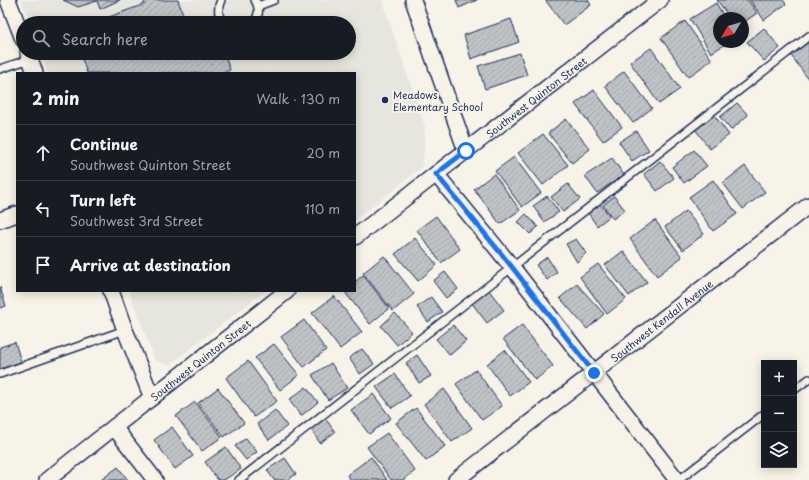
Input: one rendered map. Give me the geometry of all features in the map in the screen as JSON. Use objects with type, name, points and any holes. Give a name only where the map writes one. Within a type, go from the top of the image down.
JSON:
[{"type":"street","points":[[8,0],[16,21]]},
{"type":"street","points":[[413,0],[466,151]]},
{"type":"street","name":"Southwest Quinton Street","points":[[356,236],[660,0]]},
{"type":"street","points":[[30,60],[35,72]]},
{"type":"street","points":[[436,174],[512,267],[678,480]]},
{"type":"street","name":"Southwest Kendall Avenue","points":[[456,480],[809,205]]},
{"type":"street","points":[[0,220],[16,214]]},
{"type":"street","points":[[111,292],[152,398]]},
{"type":"street","name":"Southwest Quinton Street","points":[[47,480],[286,292]]},
{"type":"street","points":[[114,427],[155,480]]},
{"type":"lane","points":[[219,16],[218,10],[221,0]]},
{"type":"lane","points":[[258,16],[256,3],[274,0]]},
{"type":"lane","points":[[239,480],[809,36]]},
{"type":"lane","points":[[0,69],[20,60]]},
{"type":"lane","points":[[0,374],[125,330]]},
{"type":"lane","points":[[797,388],[809,379]]},
{"type":"lane","points":[[678,480],[761,416]]},
{"type":"shaded area","name":"Meadows Elementary School","points":[[21,0],[382,0],[425,127],[424,150],[421,168],[356,219],[356,72],[48,72],[43,60],[356,60],[356,16],[27,16]]},
{"type":"shaded area","points":[[129,292],[264,292],[169,365],[155,361]]},
{"type":"building","points":[[63,0],[120,0],[100,9],[97,1],[78,7]]},
{"type":"building","points":[[143,0],[178,0],[184,16],[112,16],[145,4]]},
{"type":"building","points":[[456,0],[477,0],[459,8]]},
{"type":"building","points":[[588,0],[591,5],[564,25],[546,1]]},
{"type":"building","points":[[717,0],[748,0],[757,13],[749,19],[749,12],[726,12]]},
{"type":"building","points":[[750,0],[783,0],[786,4],[764,20]]},
{"type":"building","points":[[716,3],[721,12],[713,12],[713,48],[719,48],[711,53],[690,19]]},
{"type":"building","points":[[511,19],[519,42],[471,59],[464,35]]},
{"type":"building","points":[[685,21],[712,60],[688,77],[661,38]]},
{"type":"building","points":[[764,28],[780,48],[764,61],[749,44],[749,40]]},
{"type":"building","points":[[809,40],[809,80],[790,54]]},
{"type":"building","points":[[651,48],[680,89],[659,104],[630,62]]},
{"type":"building","points":[[520,53],[527,75],[485,89],[478,66]]},
{"type":"building","points":[[82,60],[226,60],[230,70],[225,72],[87,72]]},
{"type":"building","points":[[624,71],[652,108],[633,123],[605,86]]},
{"type":"building","points":[[594,90],[622,127],[603,141],[575,104]]},
{"type":"building","points":[[737,103],[748,115],[731,130],[720,117]]},
{"type":"building","points":[[714,115],[729,135],[710,149],[695,129]]},
{"type":"building","points":[[566,119],[590,149],[572,163],[548,133]]},
{"type":"building","points":[[636,131],[649,150],[632,161],[619,142]]},
{"type":"building","points":[[543,134],[568,165],[543,185],[518,153]]},
{"type":"building","points":[[694,150],[707,166],[684,183],[672,167]]},
{"type":"building","points":[[514,157],[541,193],[522,207],[495,171]]},
{"type":"building","points":[[612,158],[624,175],[597,193],[585,176]]},
{"type":"building","points":[[660,161],[674,178],[657,191],[644,174]]},
{"type":"building","points":[[745,166],[765,192],[743,209],[723,183]]},
{"type":"building","points":[[494,174],[520,210],[500,224],[474,189]]},
{"type":"building","points":[[713,180],[737,214],[713,231],[689,197]]},
{"type":"building","points":[[568,184],[580,199],[563,212],[551,197]]},
{"type":"building","points":[[547,196],[559,212],[544,222],[533,206]]},
{"type":"building","points":[[614,196],[625,210],[613,219],[603,205]]},
{"type":"building","points":[[600,204],[610,216],[597,226],[588,213]]},
{"type":"building","points":[[686,211],[704,234],[683,250],[665,227]]},
{"type":"building","points":[[526,214],[538,227],[530,234],[518,222]]},
{"type":"building","points":[[436,216],[460,249],[441,263],[417,230]]},
{"type":"building","points":[[655,220],[682,257],[657,276],[630,239]]},
{"type":"building","points":[[415,238],[437,265],[418,281],[395,254]]},
{"type":"building","points":[[576,239],[586,253],[577,262],[566,244]]},
{"type":"building","points":[[623,251],[647,282],[629,296],[605,265]]},
{"type":"building","points":[[384,256],[414,294],[393,311],[363,273]]},
{"type":"building","points":[[547,257],[557,272],[547,280],[536,265]]},
{"type":"building","points":[[598,264],[626,299],[607,314],[580,277]]},
{"type":"building","points":[[445,272],[458,289],[446,298],[433,281]]},
{"type":"building","points":[[363,275],[389,308],[370,324],[345,292],[356,292],[356,281]]},
{"type":"building","points":[[577,284],[604,314],[587,329],[560,298]]},
{"type":"building","points":[[0,287],[6,306],[0,308]]},
{"type":"building","points":[[488,289],[504,310],[487,323],[471,302]]},
{"type":"building","points":[[334,296],[362,332],[340,349],[312,313]]},
{"type":"building","points":[[431,297],[442,312],[428,322],[417,307]]},
{"type":"building","points":[[395,313],[412,332],[397,345],[381,326]]},
{"type":"building","points":[[304,320],[326,350],[304,367],[281,337]]},
{"type":"building","points":[[453,325],[466,341],[450,355],[436,339]]},
{"type":"building","points":[[522,325],[553,366],[535,380],[503,339]]},
{"type":"building","points":[[15,342],[21,362],[0,369],[0,347]]},
{"type":"building","points":[[274,344],[299,375],[280,390],[255,358]]},
{"type":"building","points":[[362,349],[374,364],[360,374],[349,358]]},
{"type":"building","points":[[505,350],[529,382],[510,396],[487,364]]},
{"type":"building","points":[[417,355],[431,376],[419,383],[406,363]]},
{"type":"building","points":[[248,361],[277,401],[254,417],[226,378]]},
{"type":"building","points":[[331,363],[347,388],[328,400],[312,375]]},
{"type":"building","points":[[476,370],[502,406],[482,420],[456,384]]},
{"type":"building","points":[[395,374],[410,396],[392,408],[376,387]]},
{"type":"building","points":[[306,387],[318,402],[301,416],[289,400]]},
{"type":"building","points":[[218,388],[244,423],[224,437],[198,403]]},
{"type":"building","points":[[444,389],[472,428],[452,442],[424,404]]},
{"type":"building","points":[[373,394],[391,418],[369,434],[351,410]]},
{"type":"building","points":[[195,402],[222,437],[202,451],[176,416]]},
{"type":"building","points":[[416,408],[445,446],[426,461],[396,423]]},
{"type":"building","points":[[275,410],[287,426],[269,440],[257,424]]},
{"type":"building","points":[[325,418],[335,432],[320,443],[310,428]]},
{"type":"building","points":[[172,427],[193,456],[175,469],[154,440]]},
{"type":"building","points":[[387,433],[415,471],[403,480],[391,480],[367,447]]},
{"type":"building","points":[[246,438],[257,452],[246,460],[235,446]]},
{"type":"building","points":[[226,447],[241,469],[224,480],[218,480],[205,462]]},
{"type":"building","points":[[371,457],[387,480],[351,480],[347,475]]},
{"type":"building","points":[[285,458],[296,474],[288,480],[274,480],[267,470]]},
{"type":"building","points":[[118,467],[128,480],[101,480]]},
{"type":"place","name":"Meadows Elementary School","points":[[385,100]]},
{"type":"route","points":[[466,151],[436,174],[512,267],[594,373]]}]
